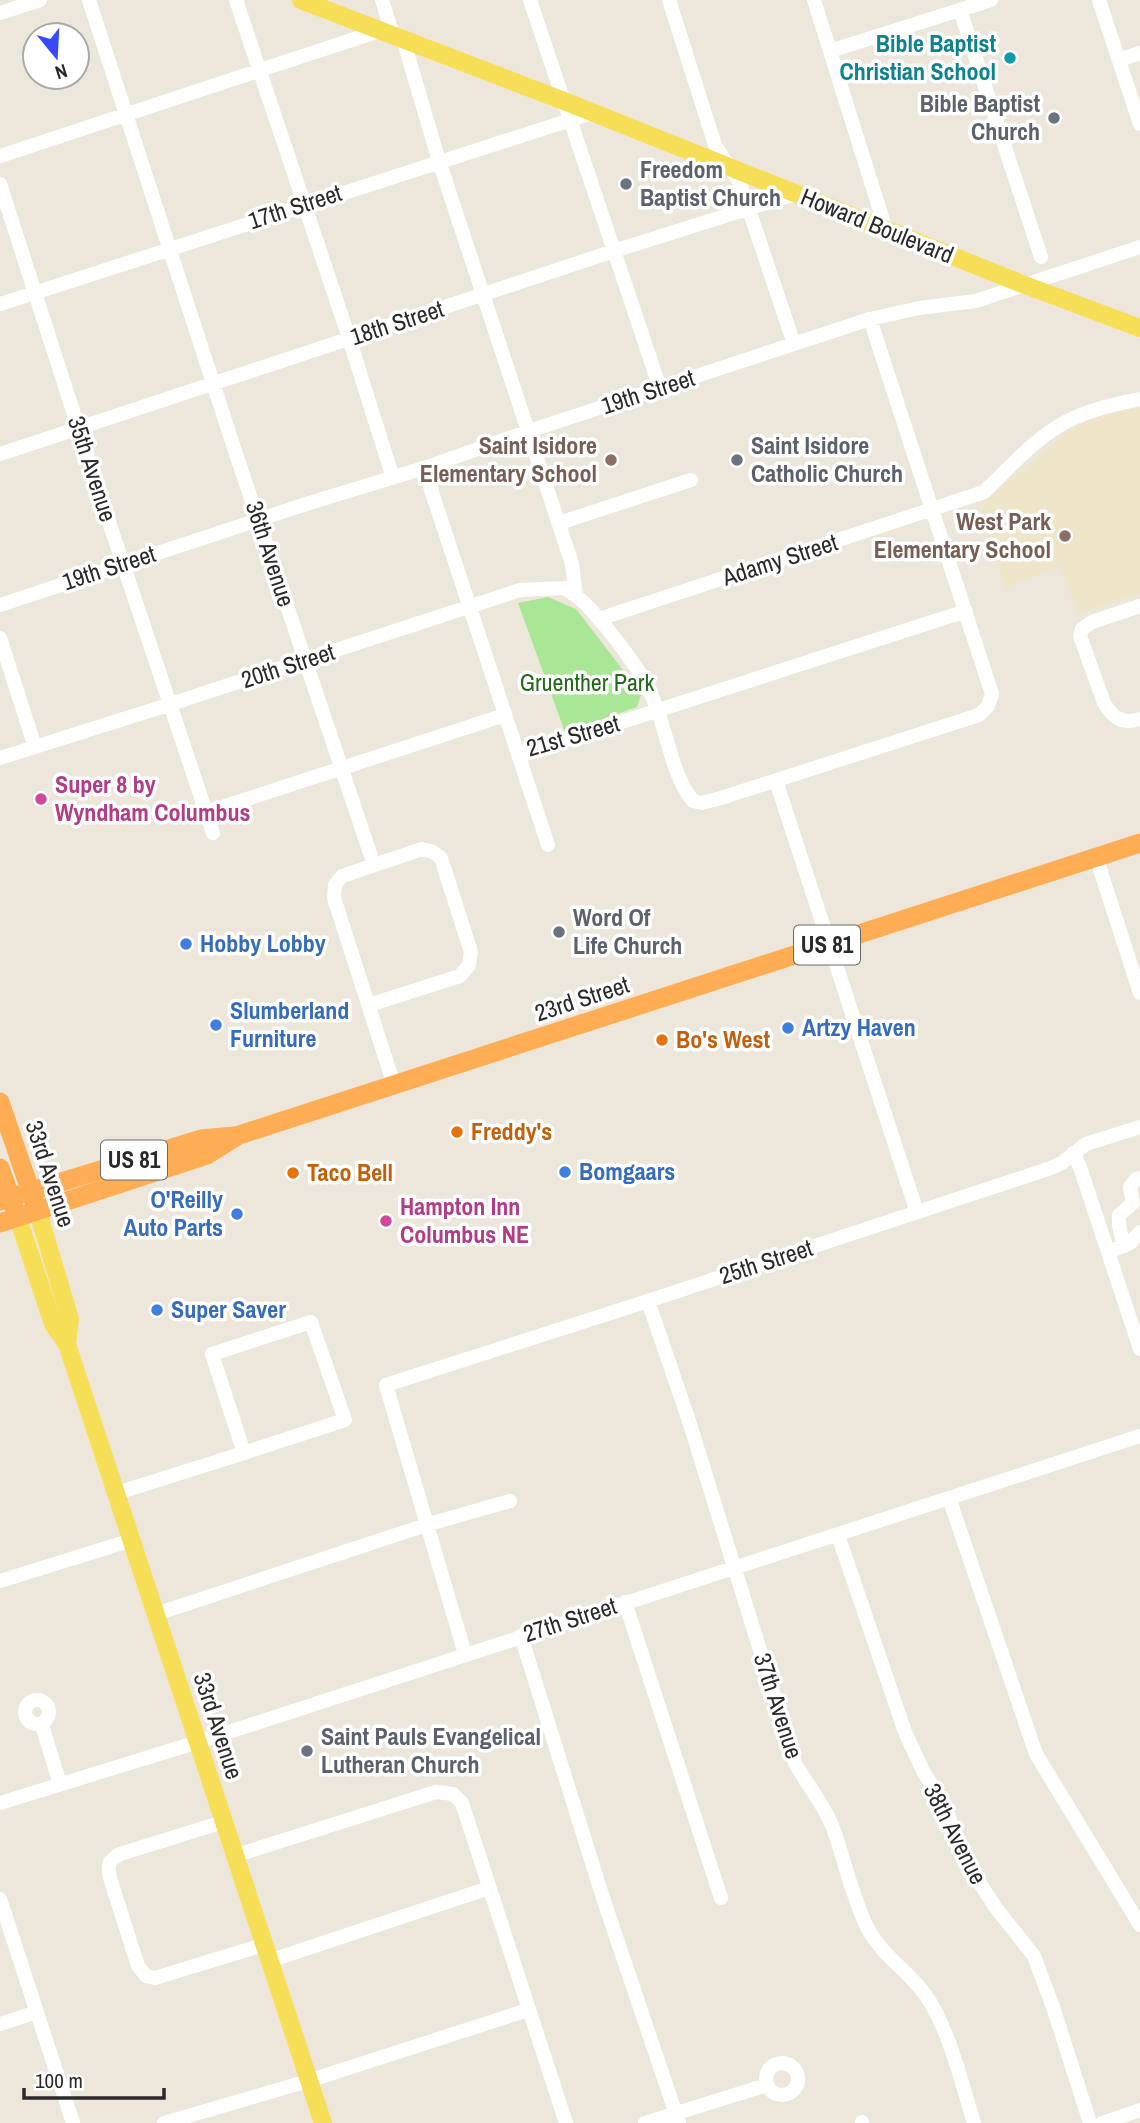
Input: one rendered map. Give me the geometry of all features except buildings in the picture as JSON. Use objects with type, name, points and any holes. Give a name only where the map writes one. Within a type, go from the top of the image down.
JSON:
[{"type":"highway","name":"23rd Street","points":[[5,1199],[201,1139],[239,1135],[1140,843]]},
{"type":"highway","name":"33rd Avenue","points":[[0,1102],[37,1212]]},
{"type":"highway","name":"23rd Street","points":[[9,1221],[207,1155],[239,1135]]},
{"type":"highway","name":"33rd Avenue","points":[[0,1168],[9,1221]]},
{"type":"main road","name":"Howard Boulevard","points":[[301,0],[1140,328]]},
{"type":"main road","name":"33rd Avenue","points":[[37,1212],[70,1319],[68,1344]]},
{"type":"main road","name":"33rd Avenue","points":[[9,1221],[52,1324],[68,1344],[323,2123]]},
{"type":"street","points":[[0,13],[40,0]]},
{"type":"street","name":"36th Avenue","points":[[89,0],[374,865]]},
{"type":"street","points":[[236,0],[393,478]]},
{"type":"street","points":[[382,0],[439,161],[559,523],[572,564],[576,596],[585,601],[646,682],[681,782],[693,801],[702,803],[965,719],[983,712],[992,694],[870,319]]},
{"type":"street","points":[[530,0],[660,388]]},
{"type":"street","points":[[668,0],[715,145],[740,183],[794,344]]},
{"type":"street","points":[[814,0],[886,230]]},
{"type":"street","points":[[830,51],[991,0]]},
{"type":"street","points":[[1099,0],[1140,124]]},
{"type":"street","points":[[960,10],[1041,257]]},
{"type":"street","points":[[0,156],[259,72],[393,35]]},
{"type":"street","points":[[1119,60],[1140,53]]},
{"type":"street","name":"17th Street","points":[[0,304],[592,113]]},
{"type":"street","name":"35th Avenue","points":[[0,184],[214,833]]},
{"type":"street","name":"18th Street","points":[[0,454],[795,194]]},
{"type":"street","name":"19th Street","points":[[0,605],[424,468],[870,319],[919,308],[976,301],[1140,247]]},
{"type":"street","name":"Adamy Street","points":[[599,619],[984,492],[1021,456],[1058,426],[1097,409],[1140,398]]},
{"type":"street","points":[[424,468],[505,715]]},
{"type":"street","points":[[559,523],[691,480]]},
{"type":"street","name":"20th Street","points":[[0,758],[520,590],[565,588],[576,596]]},
{"type":"street","points":[[1140,606],[1092,622],[1082,629],[1080,636],[1109,712],[1119,720],[1130,722],[1140,719]]},
{"type":"street","name":"21st Street","points":[[207,812],[505,715],[519,755],[965,611]]},
{"type":"street","points":[[0,638],[35,747]]},
{"type":"street","points":[[519,755],[548,845]]},
{"type":"street","points":[[776,780],[917,1212]]},
{"type":"street","points":[[369,1005],[460,976],[469,965],[471,952],[441,858],[433,852],[422,849],[374,865],[342,876],[335,885],[334,898],[394,1085]]},
{"type":"street","points":[[1096,857],[1140,993]]},
{"type":"street","name":"25th Street","points":[[429,1524],[386,1385],[1048,1169],[1062,1163],[1086,1144],[1140,1127]]},
{"type":"street","points":[[1073,1153],[1140,1349]]},
{"type":"street","points":[[1124,1246],[1119,1215],[1133,1203],[1130,1187],[1140,1178]]},
{"type":"street","points":[[1108,1252],[1124,1246],[1140,1233]]},
{"type":"street","name":"37th Avenue","points":[[648,1301],[691,1428],[795,1763],[818,1797],[832,1825],[868,1928],[881,1948],[924,1993],[937,2015],[974,2123]]},
{"type":"street","points":[[117,1493],[345,1420],[312,1322],[212,1354],[244,1452]]},
{"type":"street","name":"27th Street","points":[[0,1803],[198,1742],[1140,1436]]},
{"type":"street","points":[[949,1498],[1036,1754],[1140,1925]]},
{"type":"street","points":[[156,1614],[429,1524],[510,1501]]},
{"type":"street","points":[[429,1524],[466,1654]]},
{"type":"street","name":"38th Avenue","points":[[838,1535],[905,1732],[924,1773],[944,1803],[957,1833],[964,1859],[990,1899],[1034,1956],[1090,2123]]},
{"type":"street","points":[[0,1581],[132,1540]]},
{"type":"street","points":[[625,1602],[721,1898]]},
{"type":"street","points":[[521,1636],[604,1901],[678,2118]]},
{"type":"street","points":[[42,1725],[60,1784]]},
{"type":"street","points":[[234,1856],[436,1792],[453,1794],[462,1803],[527,2010],[566,2123]]},
{"type":"street","points":[[223,1822],[120,1854],[107,1865],[138,1966],[146,1976],[155,1978],[266,1953],[488,1888]]},
{"type":"street","points":[[0,1899],[73,2123]]},
{"type":"street","points":[[164,2123],[308,2081],[527,2010]]},
{"type":"street","points":[[0,2024],[37,2012]]},
{"type":"street","points":[[645,2123],[678,2118],[767,2085]]},
{"type":"street","points":[[1102,2123],[1140,2110]]},
{"type":"shaded area","name":"West Park Elementary School","points":[[1140,407],[1140,593],[1078,614],[1060,566],[1005,588],[980,507],[1071,428],[1103,416]]},
{"type":"green space","name":"Gruenther Park","points":[[548,597],[576,609],[639,691],[641,695],[637,707],[565,732],[518,603]]},
{"type":"place","name":"Bible Baptist Christian School","points":[[1010,58]]},
{"type":"place","name":"Bible Baptist Church","points":[[1054,118]]},
{"type":"place","name":"Freedom Baptist Church","points":[[626,184]]},
{"type":"place","name":"Saint Isidore Elementary School","points":[[611,460]]},
{"type":"place","name":"Saint Isidore Catholic Church","points":[[737,460]]},
{"type":"place","name":"West Park Elementary School","points":[[1065,536]]},
{"type":"place","name":"Super 8 by Wyndham Columbus","points":[[41,799]]},
{"type":"place","name":"Word Of Life Church","points":[[559,932]]},
{"type":"place","name":"Hobby Lobby","points":[[186,944]]},
{"type":"place","name":"Slumberland Furniture","points":[[216,1025]]},
{"type":"place","name":"Artzy Haven","points":[[788,1028]]},
{"type":"place","name":"Bo's West","points":[[662,1040]]},
{"type":"place","name":"Freddy's","points":[[457,1132]]},
{"type":"place","name":"Bomgaars","points":[[565,1172]]},
{"type":"place","name":"Taco Bell","points":[[293,1173]]},
{"type":"place","name":"O'Reilly Auto Parts","points":[[237,1214]]},
{"type":"place","name":"Hampton Inn Columbus NE","points":[[386,1221]]},
{"type":"place","name":"Super Saver","points":[[157,1310]]},
{"type":"place","name":"Saint Pauls Evangelical Lutheran Church","points":[[307,1751]]}]
